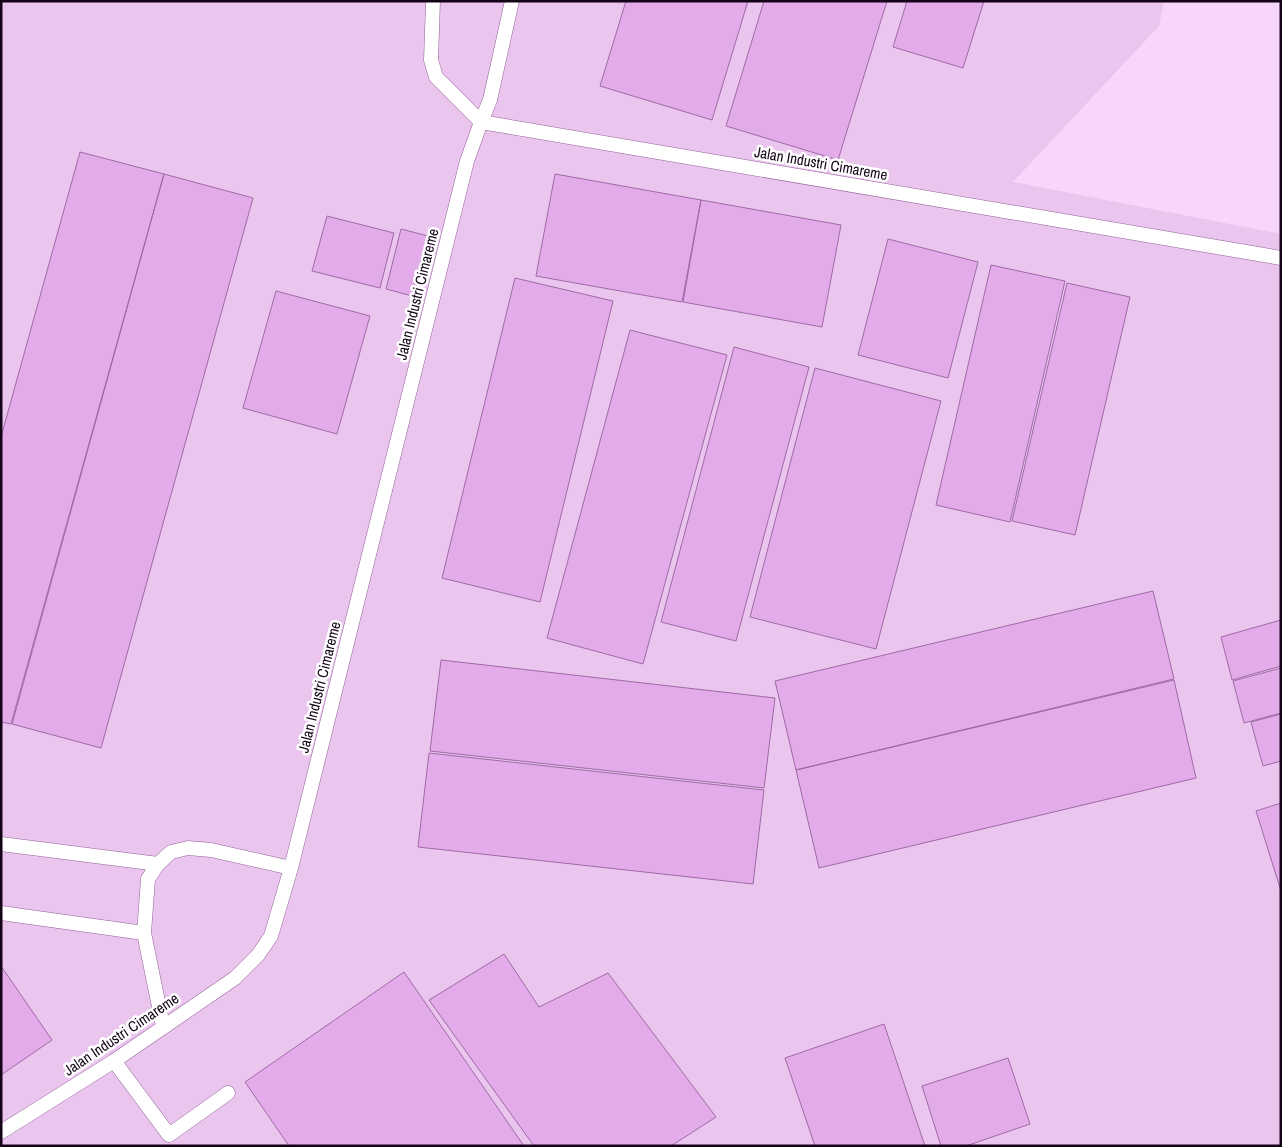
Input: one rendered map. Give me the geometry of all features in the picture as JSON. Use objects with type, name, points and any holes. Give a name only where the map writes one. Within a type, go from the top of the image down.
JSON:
[{"type":"lane","points":[[433,1],[431,60],[436,77],[481,122],[490,100],[512,1]]},
{"type":"lane","name":"Jalan Industri Cimareme","points":[[1,1132],[114,1061],[234,978],[258,955],[271,936],[291,868],[467,161],[481,122],[1281,258]]},
{"type":"lane","points":[[1,844],[158,864]]},
{"type":"lane","points":[[163,1026],[144,933],[148,879],[158,864],[171,852],[188,848],[210,850],[291,868]]},
{"type":"lane","points":[[1,913],[144,933]]},
{"type":"lane","points":[[114,1061],[166,1140],[228,1093]]},
{"type":"shaded area","points":[[1,1],[1164,1],[1159,26],[1013,182],[1281,234],[1281,1145],[1,1146]]},
{"type":"building","points":[[626,1],[748,1],[712,120],[600,86]]},
{"type":"building","points":[[764,1],[887,1],[838,160],[726,126]]},
{"type":"building","points":[[907,1],[984,1],[963,68],[893,47]]},
{"type":"building","points":[[80,152],[164,174],[11,724],[1,722],[1,437]]},
{"type":"building","points":[[164,174],[253,198],[101,748],[12,724]]},
{"type":"building","points":[[555,174],[701,200],[682,302],[536,276]]},
{"type":"building","points":[[701,200],[841,225],[822,327],[683,302]]},
{"type":"building","points":[[327,216],[394,233],[380,288],[312,271]]},
{"type":"building","points":[[401,229],[428,236],[412,296],[386,289]]},
{"type":"building","points":[[888,239],[978,262],[948,378],[858,355]]},
{"type":"building","points":[[991,265],[1065,281],[1010,522],[936,505]]},
{"type":"building","points":[[515,278],[613,301],[540,602],[442,578]]},
{"type":"building","points":[[1067,283],[1130,297],[1075,535],[1012,521]]},
{"type":"building","points":[[276,291],[370,316],[337,434],[243,408]]},
{"type":"building","points":[[630,330],[727,355],[643,664],[547,638]]},
{"type":"building","points":[[734,347],[809,367],[736,641],[661,622]]},
{"type":"building","points":[[815,368],[941,401],[876,649],[750,617]]},
{"type":"building","points":[[1153,591],[1174,679],[796,770],[775,681]]},
{"type":"building","points":[[1281,620],[1281,666],[1232,680],[1221,637]]},
{"type":"building","points":[[441,660],[775,698],[764,788],[430,751]]},
{"type":"building","points":[[1281,668],[1281,713],[1244,723],[1233,681]]},
{"type":"building","points":[[1174,680],[1196,778],[819,868],[796,770]]},
{"type":"building","points":[[1281,714],[1281,761],[1263,766],[1251,722]]},
{"type":"building","points":[[429,753],[764,790],[753,884],[418,847]]},
{"type":"building","points":[[1281,803],[1281,891],[1256,811]]},
{"type":"building","points":[[504,954],[539,1007],[608,973],[716,1117],[671,1146],[534,1146],[429,1000]]},
{"type":"building","points":[[1,966],[52,1040],[1,1075]]},
{"type":"building","points":[[404,972],[524,1146],[289,1146],[245,1082]]},
{"type":"building","points":[[884,1024],[925,1146],[815,1146],[785,1058]]},
{"type":"building","points":[[1008,1058],[1030,1124],[966,1146],[941,1146],[922,1086]]}]
